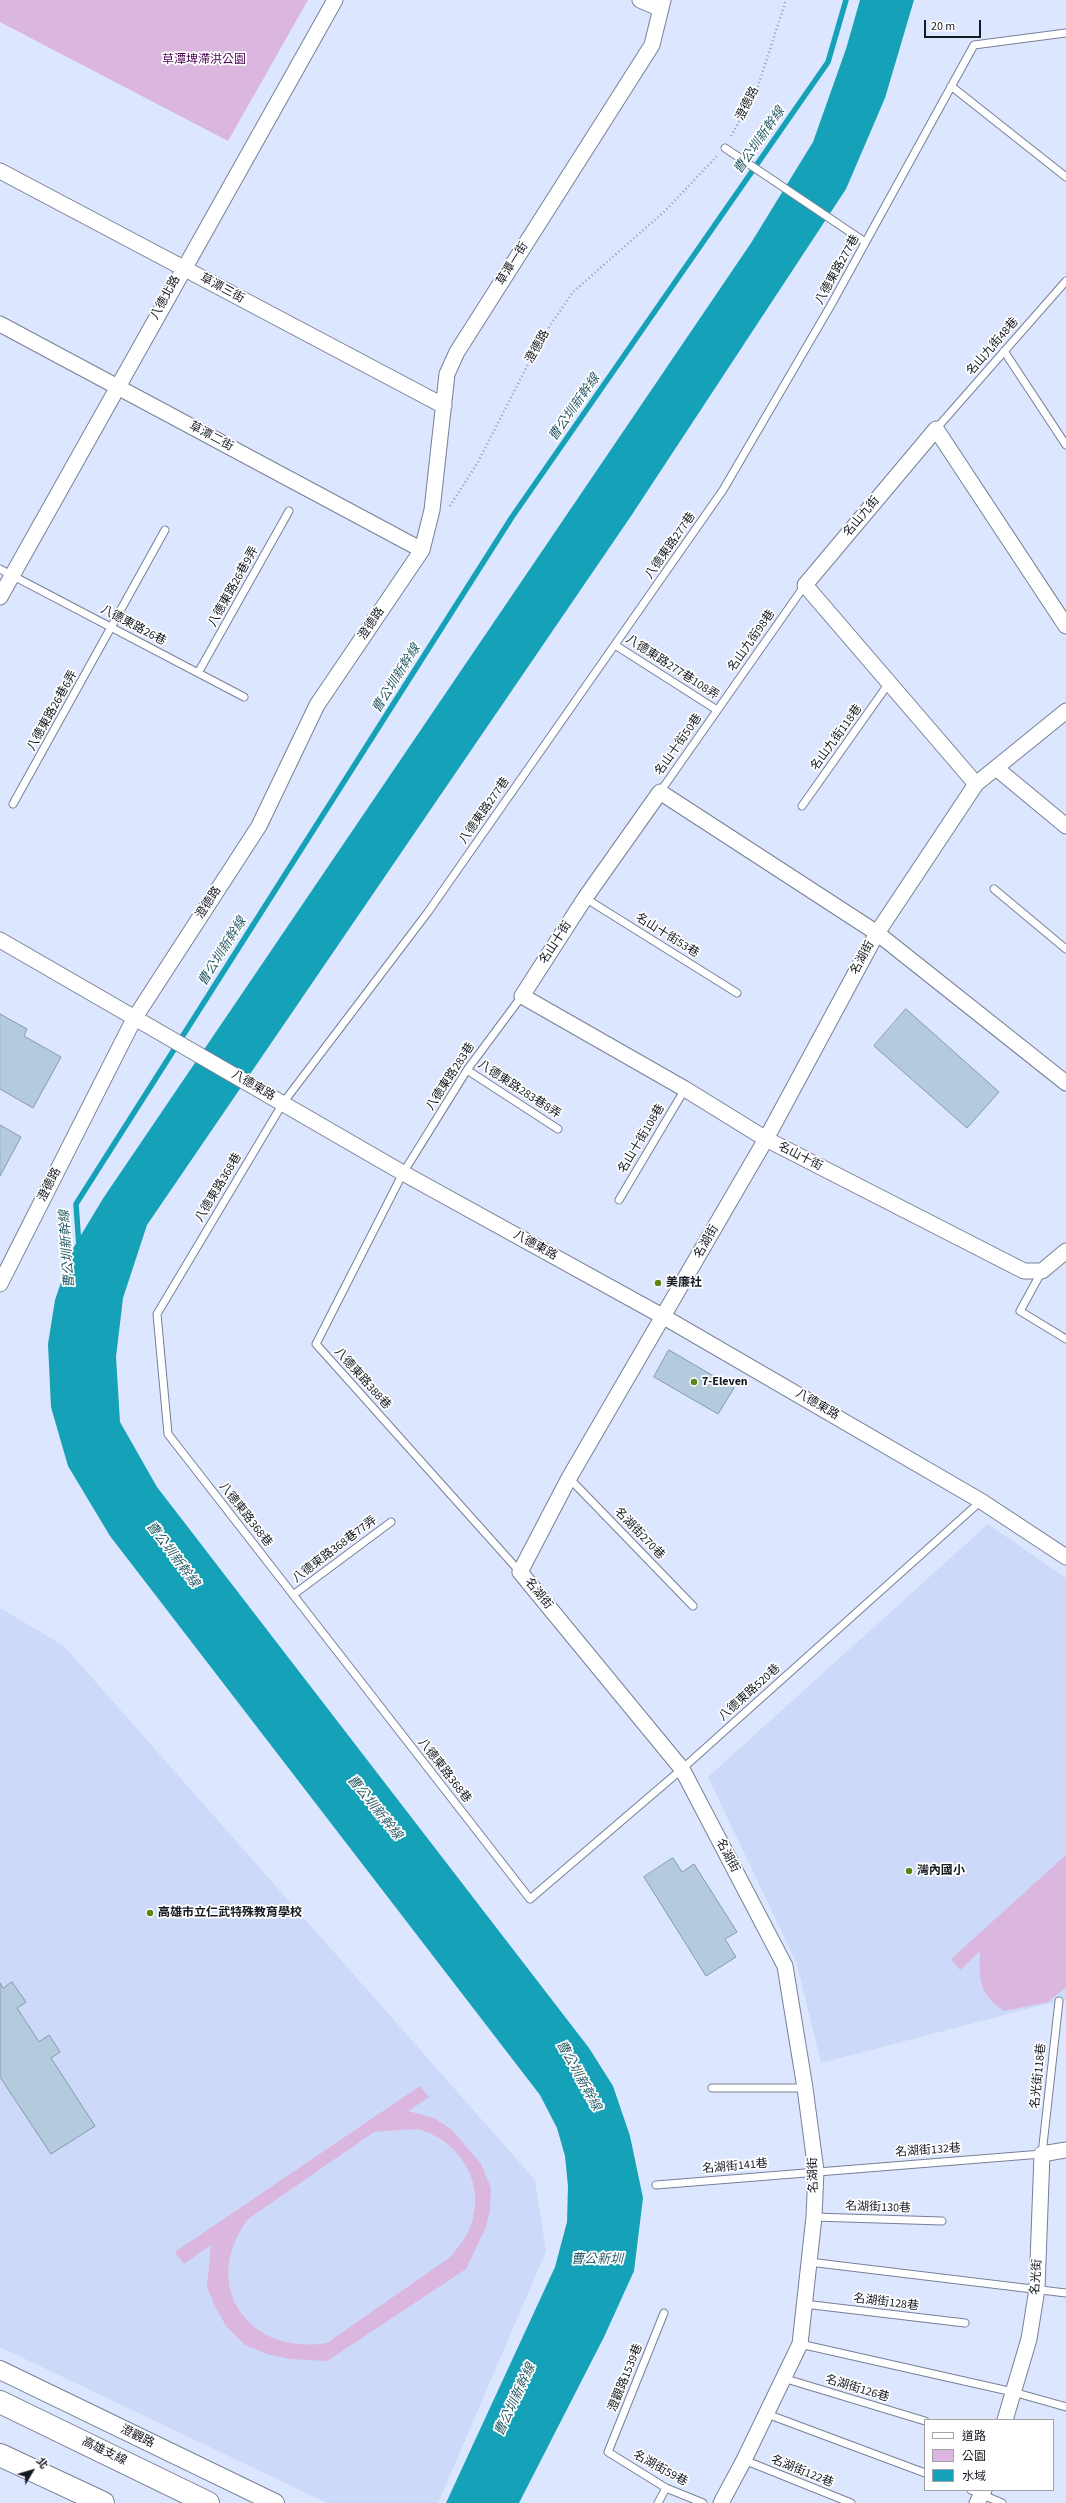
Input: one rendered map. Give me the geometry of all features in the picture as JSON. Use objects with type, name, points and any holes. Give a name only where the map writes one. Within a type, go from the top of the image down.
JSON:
[{"type":"highway","name":"高雄支線","points":[[0,2402],[208,2503]]},
{"type":"highway","points":[[0,2455],[103,2503]]},
{"type":"street","name":"八德北路","points":[[0,597],[6,572],[118,387],[182,268],[335,0]]},
{"type":"street","points":[[640,0],[662,4]]},
{"type":"street","name":"草潭一街","points":[[422,550],[432,510],[447,374],[457,352],[652,45],[662,4]]},
{"type":"street","name":"草潭三街","points":[[0,171],[444,406]]},
{"type":"street","name":"草潭二街","points":[[0,324],[422,550]]},
{"type":"street","points":[[936,429],[1066,626]]},
{"type":"street","name":"名山九街","points":[[805,585],[936,429]]},
{"type":"street","name":"澄德路","points":[[2,1275],[134,1019],[259,826],[317,705],[422,550]]},
{"type":"street","points":[[805,585],[976,784]]},
{"type":"street","name":"名湖街","points":[[721,2503],[767,2414],[800,2344],[814,2217],[816,2171],[805,2088],[785,1966],[682,1769],[520,1572],[570,1478],[766,1139],[876,934],[976,784],[1066,711]]},
{"type":"street","points":[[996,768],[1066,826]]},
{"type":"street","points":[[660,792],[876,934],[1066,1083]]},
{"type":"street","name":"名山十街","points":[[660,792],[585,898],[522,996],[685,1089],[766,1139],[1024,1271],[1042,1271]]},
{"type":"street","name":"八德東路","points":[[0,940],[134,1019],[403,1173],[664,1317],[981,1501],[1066,1557]]},
{"type":"street","points":[[1042,1271],[1066,1251]]},
{"type":"street","points":[[1042,2154],[1066,2150]]},
{"type":"street","name":"名光街","points":[[1004,2419],[1029,2339],[1037,2289],[1042,2154]]},
{"type":"street","name":"澄觀路","points":[[0,2370],[274,2503]]},
{"type":"lane","name":"八德東路277巷","points":[[283,1103],[428,912],[723,490],[866,242],[974,45],[1066,33]]},
{"type":"lane","points":[[951,86],[1066,177]]},
{"type":"lane","points":[[725,148],[866,242]]},
{"type":"lane","name":"名山九街48巷","points":[[936,429],[1066,281]]},
{"type":"lane","points":[[1004,351],[1066,445]]},
{"type":"lane","name":"八德東路26巷9弄","points":[[198,673],[289,511]]},
{"type":"lane","name":"八德東路26巷6弄","points":[[13,804],[165,530]]},
{"type":"lane","name":"八德東路26巷","points":[[6,572],[244,697]]},
{"type":"lane","name":"名山九街98巷","points":[[717,710],[805,585]]},
{"type":"lane","name":"八德東路277巷108弄","points":[[615,645],[717,710]]},
{"type":"lane","name":"名山九街118巷","points":[[802,806],[889,683]]},
{"type":"lane","name":"名山十街50巷","points":[[660,792],[717,710]]},
{"type":"lane","points":[[994,889],[1066,949]]},
{"type":"lane","name":"名山十街53巷","points":[[585,898],[738,993]]},
{"type":"lane","name":"八德東路283巷","points":[[403,1173],[467,1070],[522,996]]},
{"type":"lane","name":"八德東路283巷8弄","points":[[467,1070],[558,1129]]},
{"type":"lane","name":"名山十街108巷","points":[[619,1200],[685,1089]]},
{"type":"lane","name":"八德東路368巷","points":[[283,1103],[157,1314],[168,1434],[530,1899]]},
{"type":"lane","name":"八德東路388巷","points":[[403,1173],[316,1344],[520,1572]]},
{"type":"lane","points":[[1042,1271],[1020,1311],[1066,1339]]},
{"type":"lane","name":"名湖街270巷","points":[[570,1478],[693,1606]]},
{"type":"lane","name":"八德東路520巷","points":[[530,1899],[682,1769],[981,1501]]},
{"type":"lane","name":"八德東路368巷77弄","points":[[293,1595],[391,1522]]},
{"type":"lane","name":"名光街118巷","points":[[1042,2154],[1059,2001]]},
{"type":"lane","points":[[712,2088],[805,2088]]},
{"type":"lane","name":"名湖街132巷","points":[[816,2171],[1042,2154]]},
{"type":"lane","name":"名湖街141巷","points":[[656,2185],[816,2171]]},
{"type":"lane","name":"名湖街130巷","points":[[814,2217],[942,2221]]},
{"type":"lane","points":[[809,2262],[1066,2293]]},
{"type":"lane","name":"名湖街128巷","points":[[804,2304],[965,2323]]},
{"type":"lane","name":"澄觀路1539巷","points":[[608,2452],[664,2312]]},
{"type":"lane","points":[[800,2344],[1013,2392],[1066,2407]]},
{"type":"lane","name":"名湖街126巷","points":[[784,2378],[924,2421]]},
{"type":"lane","points":[[767,2414],[924,2473]]},
{"type":"lane","name":"名湖街59巷","points":[[608,2452],[666,2488],[703,2503]]},
{"type":"lane","name":"名湖街122巷","points":[[744,2460],[851,2503]]},
{"type":"lane","points":[[658,2503],[666,2488]]},
{"type":"lane","points":[[978,2494],[1002,2503]]},
{"type":"path","name":"澄德路","points":[[446,512],[478,462],[541,339],[574,292],[665,211],[725,148],[756,92],[786,0]]},
{"type":"shaded area","name":"灣內國小","points":[[988,1524],[1066,1578],[1066,1999],[821,2063],[797,1964],[708,1777]]},
{"type":"shaded area","name":"高雄市立仁武特殊教育學校","points":[[0,1608],[64,1646],[535,2180],[546,2251],[438,2503],[327,2503],[0,2347]]},
{"type":"green space","name":"草潭埤滯洪公園","points":[[0,0],[308,0],[228,141],[0,22]]},
{"type":"green space","points":[[1066,1855],[1066,1987],[1048,2002],[1004,2011],[990,1999],[982,1986],[980,1951],[960,1970],[951,1959]]},
{"type":"green space","points":[[420,2086],[429,2097],[408,2111],[434,2118],[452,2130],[481,2164],[491,2188],[490,2210],[486,2227],[466,2269],[327,2361],[291,2359],[270,2355],[245,2345],[226,2326],[207,2287],[211,2245],[184,2264],[175,2252]],"holes":[[[415,2129],[421,2130],[438,2137],[460,2156],[473,2182],[475,2196],[475,2210],[471,2225],[465,2238],[449,2258],[327,2343],[299,2344],[274,2338],[254,2327],[240,2311],[231,2291],[229,2268],[234,2244],[248,2219],[374,2132]]]},
{"type":"water","name":"曹公新圳","points":[[860,0],[914,0],[885,98],[846,189],[631,516],[147,1225],[123,1298],[116,1357],[120,1422],[157,1487],[589,2048],[613,2086],[630,2136],[643,2198],[634,2271],[604,2337],[519,2503],[446,2503],[555,2267],[567,2222],[568,2186],[565,2156],[557,2128],[540,2095],[110,1536],[68,1466],[51,1407],[48,1344],[55,1300],[72,1250],[104,1197],[751,243],[813,142],[846,49]]},
{"type":"building","points":[[906,1009],[999,1092],[967,1128],[874,1046]]},
{"type":"building","points":[[0,1014],[27,1029],[24,1036],[61,1057],[33,1108],[0,1089]]},
{"type":"building","points":[[0,1125],[21,1137],[0,1176]]},
{"type":"building","name":"7-Eleven","points":[[669,1350],[734,1388],[718,1414],[654,1377]]},
{"type":"building","points":[[673,1858],[682,1872],[694,1864],[737,1932],[725,1939],[736,1957],[706,1976],[644,1877]]},
{"type":"building","points":[[12,1982],[26,2002],[17,2008],[39,2042],[49,2035],[60,2052],[51,2058],[95,2126],[51,2154],[0,2077],[0,1983],[3,1988]]},
{"type":"waterway","name":"曹公圳新幹線","points":[[79,1247],[76,1204],[512,517],[828,62],[846,0]]},
{"type":"place","name":"美廉社","points":[[658,1283]]},
{"type":"place","name":"7-Eleven","points":[[694,1382]]},
{"type":"place","name":"灣內國小","points":[[909,1871]]},
{"type":"place","name":"高雄市立仁武特殊教育學校","points":[[150,1913]]}]
